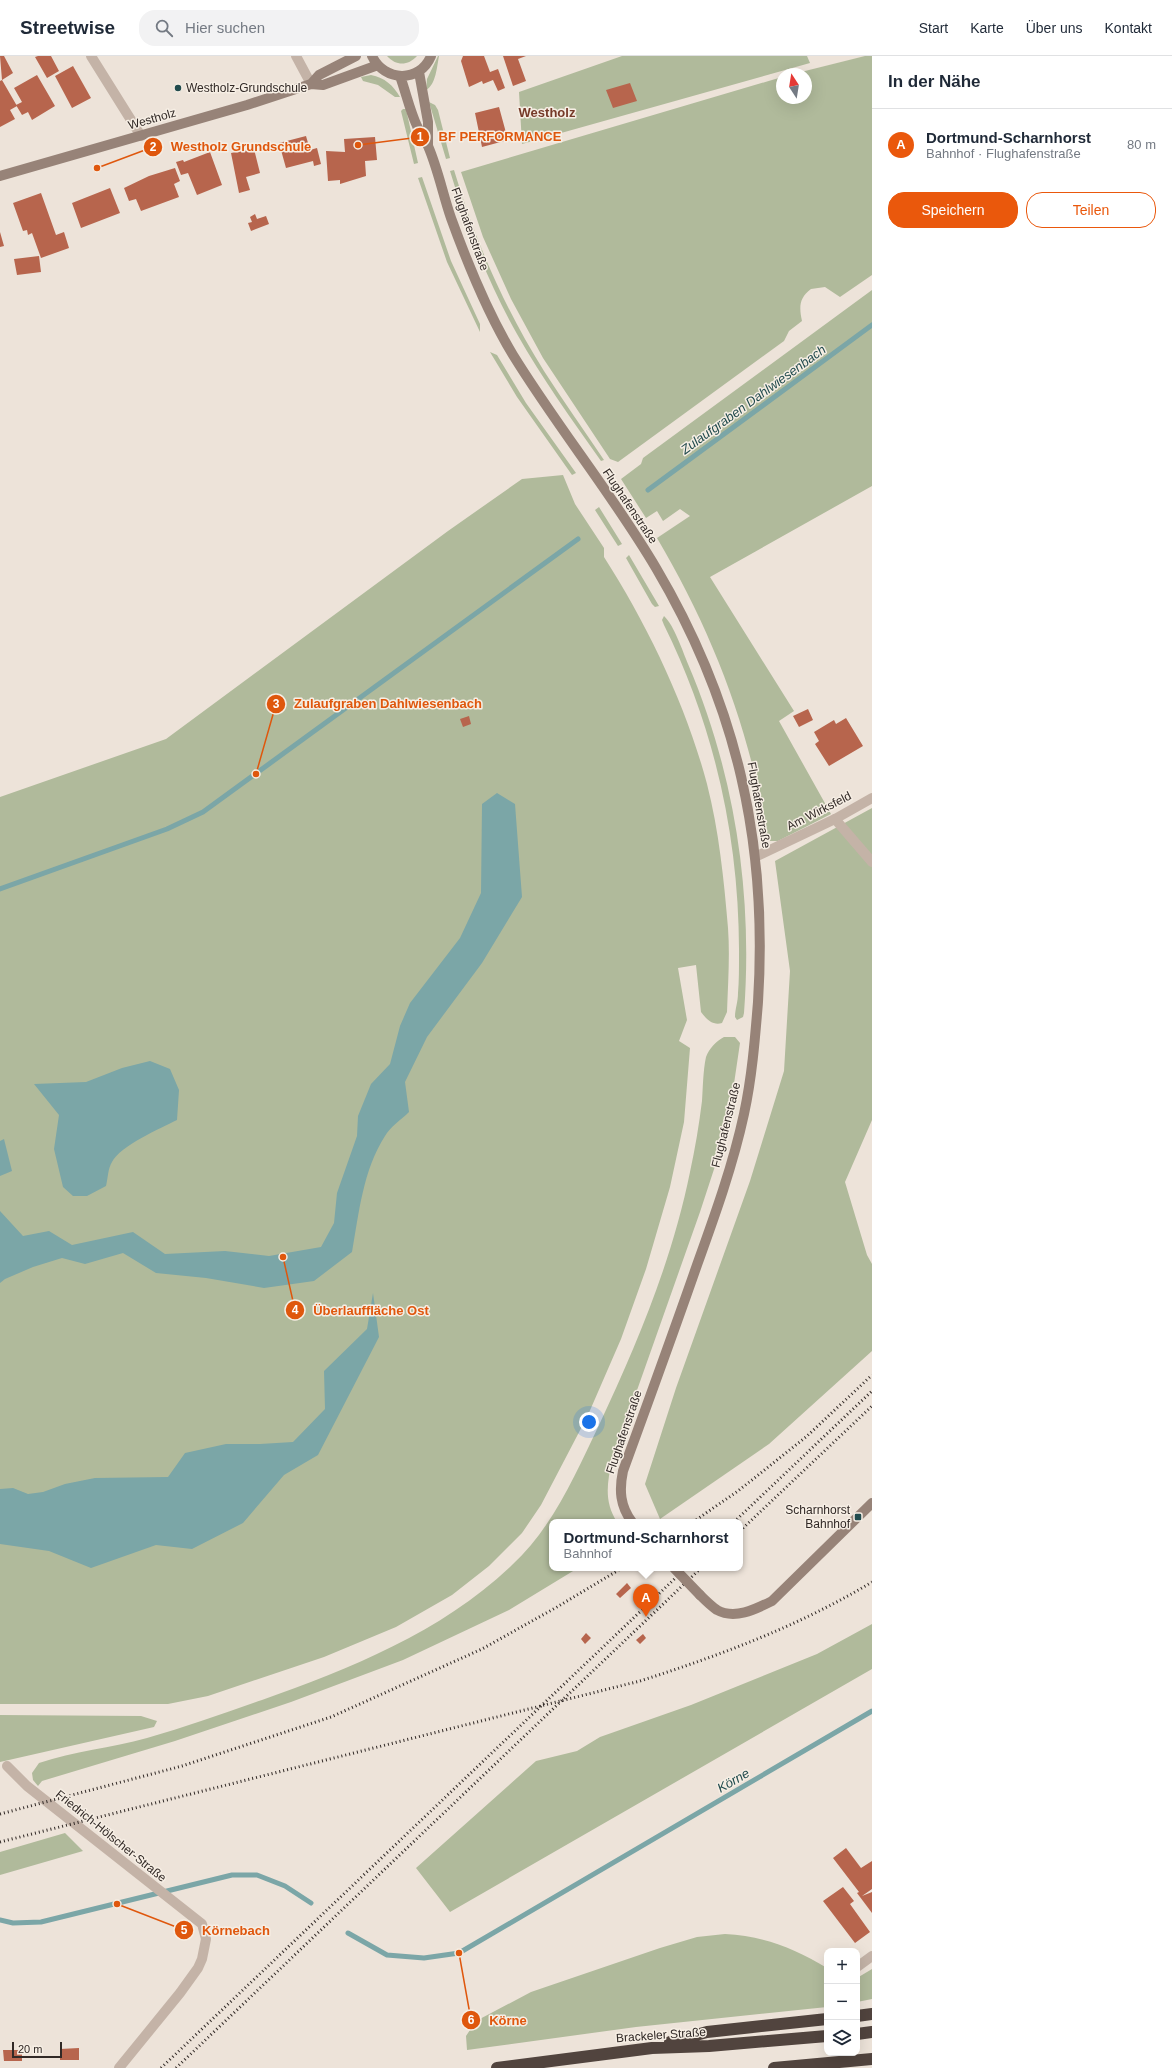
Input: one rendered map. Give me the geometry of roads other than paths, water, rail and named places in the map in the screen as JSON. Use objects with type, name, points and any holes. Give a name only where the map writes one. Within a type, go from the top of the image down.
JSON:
[{"type":"highway","points":[[860,2016],[872,2014]]},
{"type":"highway","points":[[652,2048],[707,2032],[824,2019]]},
{"type":"highway","points":[[860,2034],[872,2032]]},
{"type":"highway","name":"Brackeler Straße","points":[[497,2068],[652,2048],[709,2046],[824,2036]]},
{"type":"highway","points":[[774,2068],[872,2059]]},
{"type":"main road","name":"Westholz","points":[[311,84],[319,75],[356,56]]},
{"type":"main road","points":[[372,56],[378,65],[390,74],[400,76],[410,76],[419,72],[428,63],[431,56]]},
{"type":"main road","name":"Westholz","points":[[0,176],[141,136],[311,84],[323,85],[378,65]]},
{"type":"main road","name":"Flughafenstraße","points":[[419,72],[428,122],[428,147]]},
{"type":"main road","name":"Flughafenstraße","points":[[400,76],[416,124],[428,147],[450,217],[476,284],[500,332],[552,413],[640,543],[688,627],[714,686],[739,762],[750,817],[755,857],[760,932],[756,1032],[745,1108],[719,1202],[623,1471],[620,1484],[621,1500],[630,1519]]},
{"type":"main road","points":[[677,1571],[700,1595],[718,1610],[733,1614],[752,1611],[772,1601],[872,1503]]},
{"type":"street","points":[[91,56],[141,136]]},
{"type":"street","points":[[296,56],[311,84]]},
{"type":"street","name":"Am Wirksfeld","points":[[755,857],[835,819],[872,798]]},
{"type":"street","points":[[835,819],[872,862]]},
{"type":"street","name":"Friedrich-Hölscher-Straße","points":[[8,1766],[27,1786],[174,1904],[202,1924],[206,1939],[202,1959],[198,1968],[180,1993],[119,2068]]},
{"type":"street","points":[[860,1965],[872,1956]]},
{"type":"water","points":[[497,793],[515,804],[522,897],[482,963],[427,1037],[405,1082],[409,1112],[387,1133],[372,1163],[363,1192],[352,1252],[314,1281],[264,1288],[206,1278],[156,1273],[123,1253],[85,1264],[62,1258],[33,1267],[5,1279],[0,1283],[0,1211],[23,1236],[49,1231],[72,1245],[133,1232],[165,1254],[225,1251],[269,1256],[321,1247],[334,1223],[337,1193],[357,1136],[358,1116],[371,1084],[390,1064],[400,1026],[410,1003],[460,938],[481,893],[482,804]]},
{"type":"water","points":[[150,1061],[170,1069],[179,1090],[177,1120],[142,1138],[116,1156],[110,1167],[106,1186],[87,1196],[73,1196],[63,1187],[54,1149],[59,1115],[34,1084],[86,1082],[122,1068]]},
{"type":"water","points":[[4,1139],[12,1171],[0,1176],[0,1141]]},
{"type":"water","points":[[373,1293],[379,1337],[318,1455],[284,1475],[243,1523],[192,1549],[156,1545],[91,1568],[49,1551],[0,1544],[0,1489],[13,1488],[28,1494],[43,1492],[65,1484],[95,1478],[168,1477],[185,1453],[226,1444],[293,1442],[325,1409],[324,1371],[367,1329]]},
{"type":"waterway","name":"Zulaufgraben Dahlwiesenbach","points":[[648,490],[872,325]]},
{"type":"waterway","name":"Zulaufgraben Dahlwiesenbach","points":[[0,889],[167,829],[203,812],[578,539]]},
{"type":"waterway","name":"Körne","points":[[348,1933],[387,1955],[424,1958],[459,1953],[872,1711]]},
{"type":"waterway","points":[[0,1920],[13,1923],[41,1922],[232,1875],[257,1875],[285,1886],[311,1903]]},
{"type":"railway","points":[[697,1519],[738,1491],[806,1437],[872,1375]]},
{"type":"railway","points":[[737,1519],[872,1391]]},
{"type":"railway","points":[[743,1528],[872,1406]]},
{"type":"railway","points":[[0,1814],[182,1766],[331,1717],[482,1649],[617,1571]]},
{"type":"railway","points":[[161,2068],[683,1571]]},
{"type":"railway","points":[[176,2068],[698,1571]]},
{"type":"railway","points":[[0,1842],[640,1681],[730,1650],[788,1626],[872,1582]]},
{"type":"place","name":"Westholz-Grundschule","points":[[178,88]]},
{"type":"place","name":"BF PERFORMANCE","points":[[358,145]]},
{"type":"place","name":"Westholz Grundschule","points":[[97,168]]},
{"type":"place","name":"Zulaufgraben Dahlwiesenbach","points":[[256,774]]},
{"type":"place","name":"Überlauffläche Ost","points":[[283,1257]]},
{"type":"place","name":"Scharnhorst Bahnhof","points":[[858,1517]]},
{"type":"place","name":"Dortmund-Scharnhorst","points":[[646,1617]]},
{"type":"place","name":"Körnebach","points":[[117,1904]]},
{"type":"place","name":"Körne","points":[[459,1953]]},
{"type":"district","name":"Westholz","points":[[547,112]]}]
